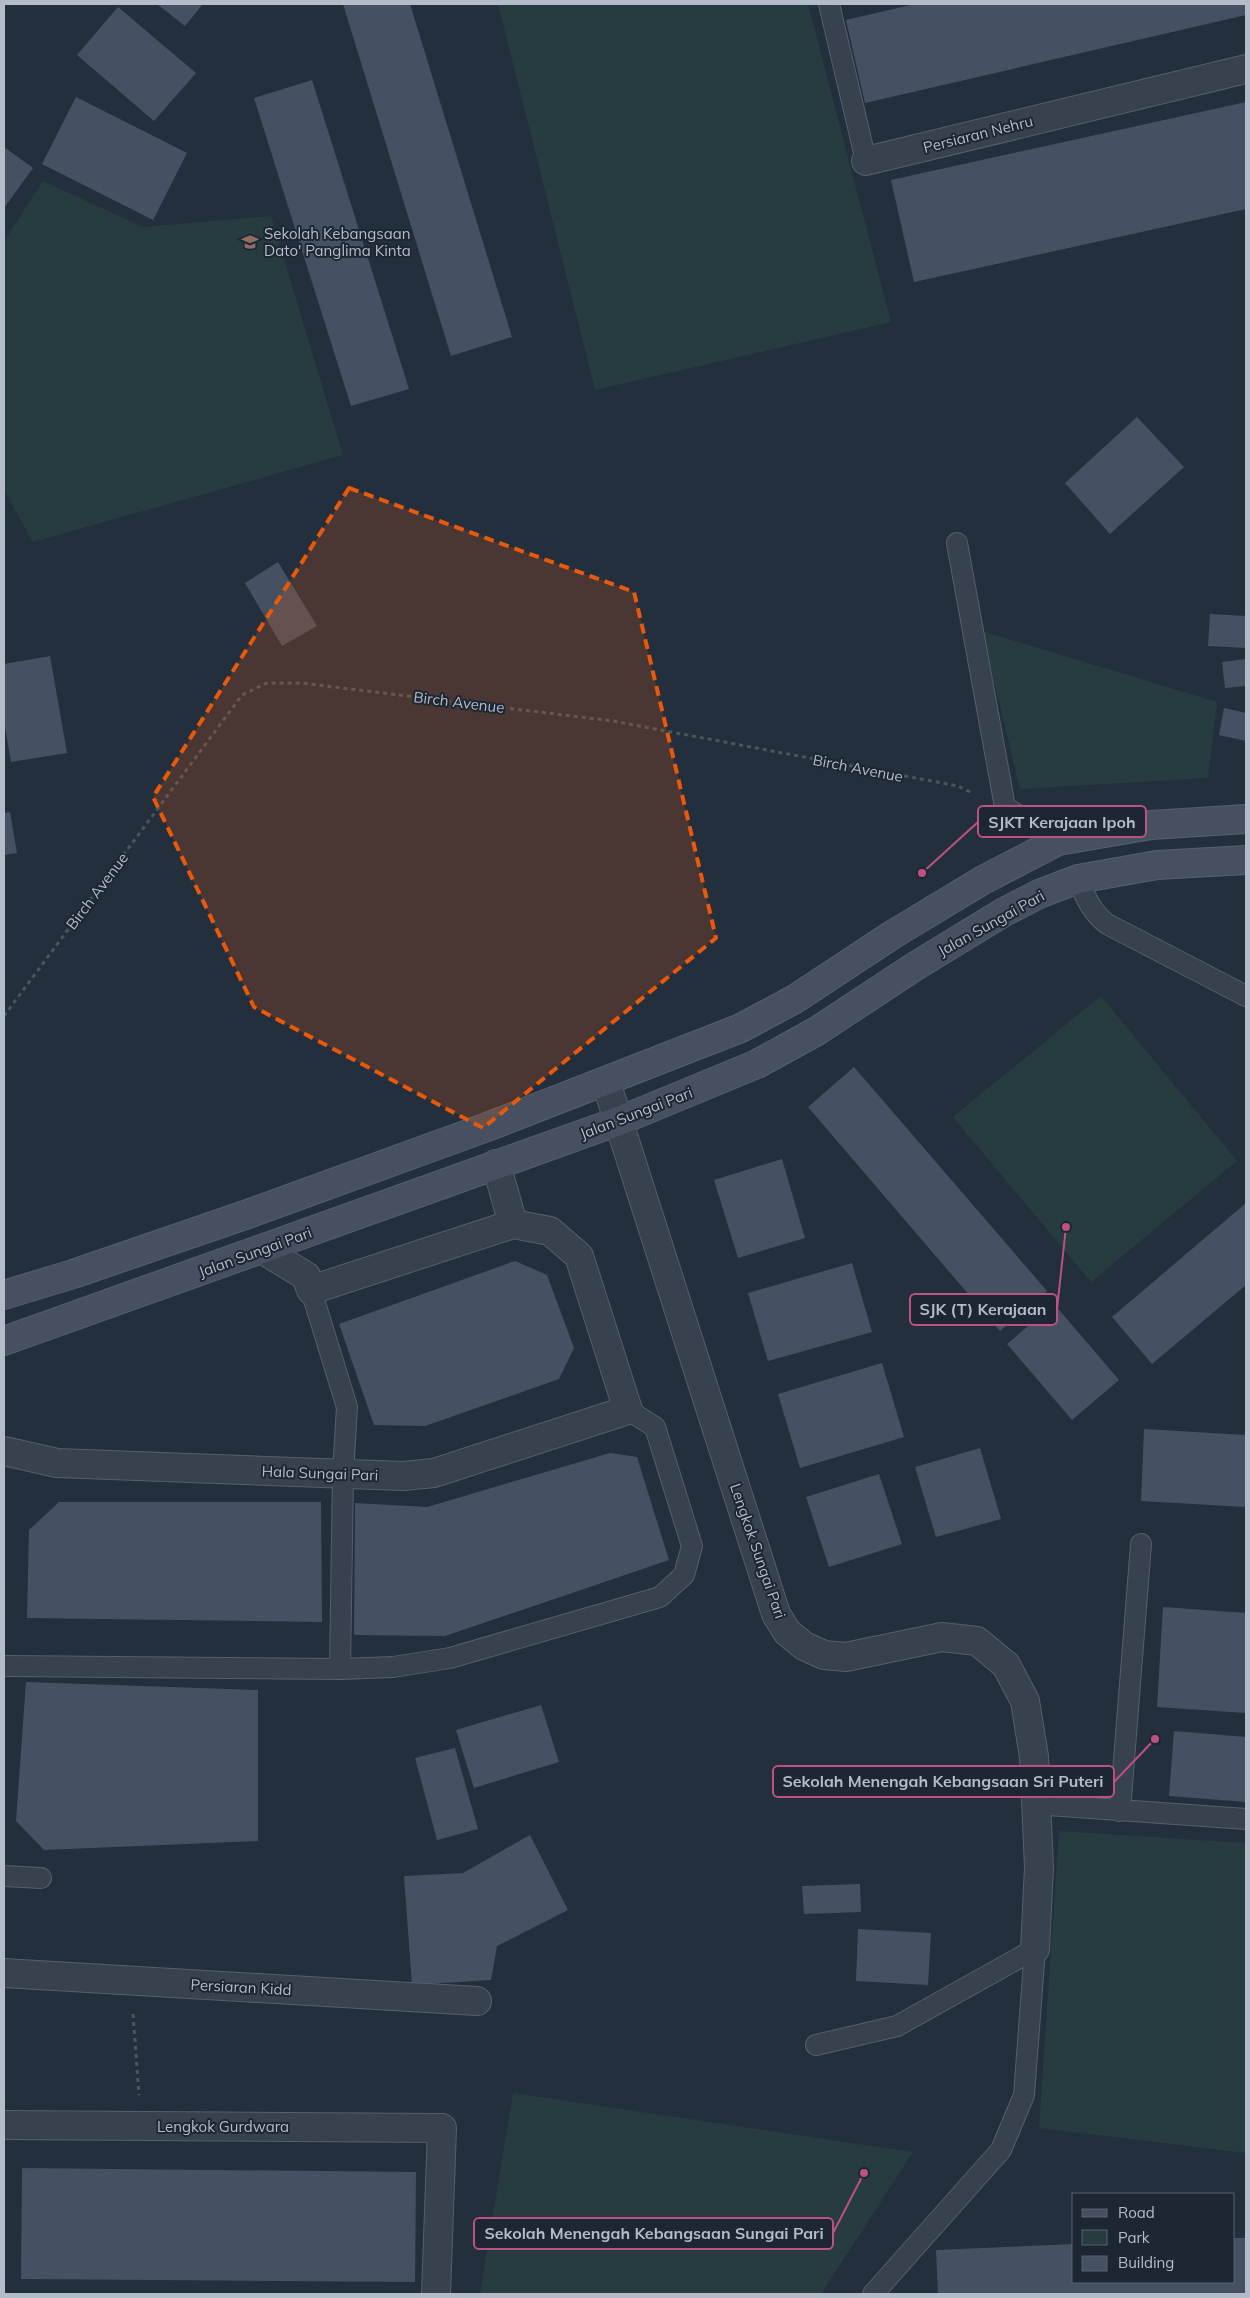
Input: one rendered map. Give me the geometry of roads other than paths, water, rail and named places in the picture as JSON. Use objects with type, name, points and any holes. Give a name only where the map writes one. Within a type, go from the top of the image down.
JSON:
[{"type":"main road","points":[[4,1295],[73,1274],[245,1215],[606,1082],[741,1028],[795,999],[983,880],[1058,841],[1151,825],[1246,819]]},
{"type":"main road","name":"Jalan Sungai Pari","points":[[4,1341],[620,1121],[765,1060],[817,1031],[1004,912],[1039,894],[1078,879],[1157,865],[1246,860]]},
{"type":"main road","points":[[863,955],[882,988]]},
{"type":"street","name":"Persiaran Nehru","points":[[866,161],[1246,69]]},
{"type":"street","name":"Lengkok Sungai Pari","points":[[606,1082],[776,1614],[787,1632],[804,1646],[824,1655],[846,1657],[942,1637],[977,1642],[1006,1665],[1025,1701],[1034,1757],[1034,1804],[1038,1868],[1035,1949]]},
{"type":"street","points":[[496,1164],[513,1224]]},
{"type":"street","points":[[263,1250],[306,1276],[311,1290],[513,1224],[550,1231],[579,1256],[628,1410]]},
{"type":"street","name":"Hala Sungai Pari","points":[[4,1451],[56,1463],[403,1476],[434,1473],[628,1410]]},
{"type":"street","name":"Persiaran Kidd","points":[[4,1973],[477,2001]]},
{"type":"street","name":"Lengkok Gurdwara","points":[[4,2125],[442,2128],[436,2294]]},
{"type":"lane","name":"Persiaran Nehru","points":[[829,4],[866,161]]},
{"type":"lane","points":[[957,543],[1005,806],[1058,841]]},
{"type":"lane","points":[[1078,879],[1089,905],[1099,918],[1107,924],[1246,996]]},
{"type":"lane","points":[[311,1290],[347,1407],[343,1473],[340,1669]]},
{"type":"lane","points":[[4,1666],[340,1669],[393,1667],[450,1658],[660,1597],[684,1575],[692,1546],[655,1427],[628,1410]]},
{"type":"lane","points":[[1120,1811],[1141,1544]]},
{"type":"lane","points":[[1034,1804],[1246,1819]]},
{"type":"lane","points":[[4,1876],[41,1878]]},
{"type":"lane","points":[[816,2046],[897,2026],[1035,1949]]},
{"type":"lane","points":[[873,2294],[1001,2150],[1024,2095],[1035,1949]]},
{"type":"place","name":"Sekolah Kebangsaan Dato' Panglima Kinta","points":[[250,242]]},
{"type":"place","name":"SJKT Kerajaan Ipoh","points":[[922,873]]},
{"type":"place","name":"SJK (T) Kerajaan","points":[[1066,1227]]},
{"type":"place","name":"Sekolah Menengah Kebangsaan Sri Puteri","points":[[1155,1739]]},
{"type":"place","name":"Sekolah Menengah Kebangsaan Sungai Pari","points":[[864,2173]]}]
